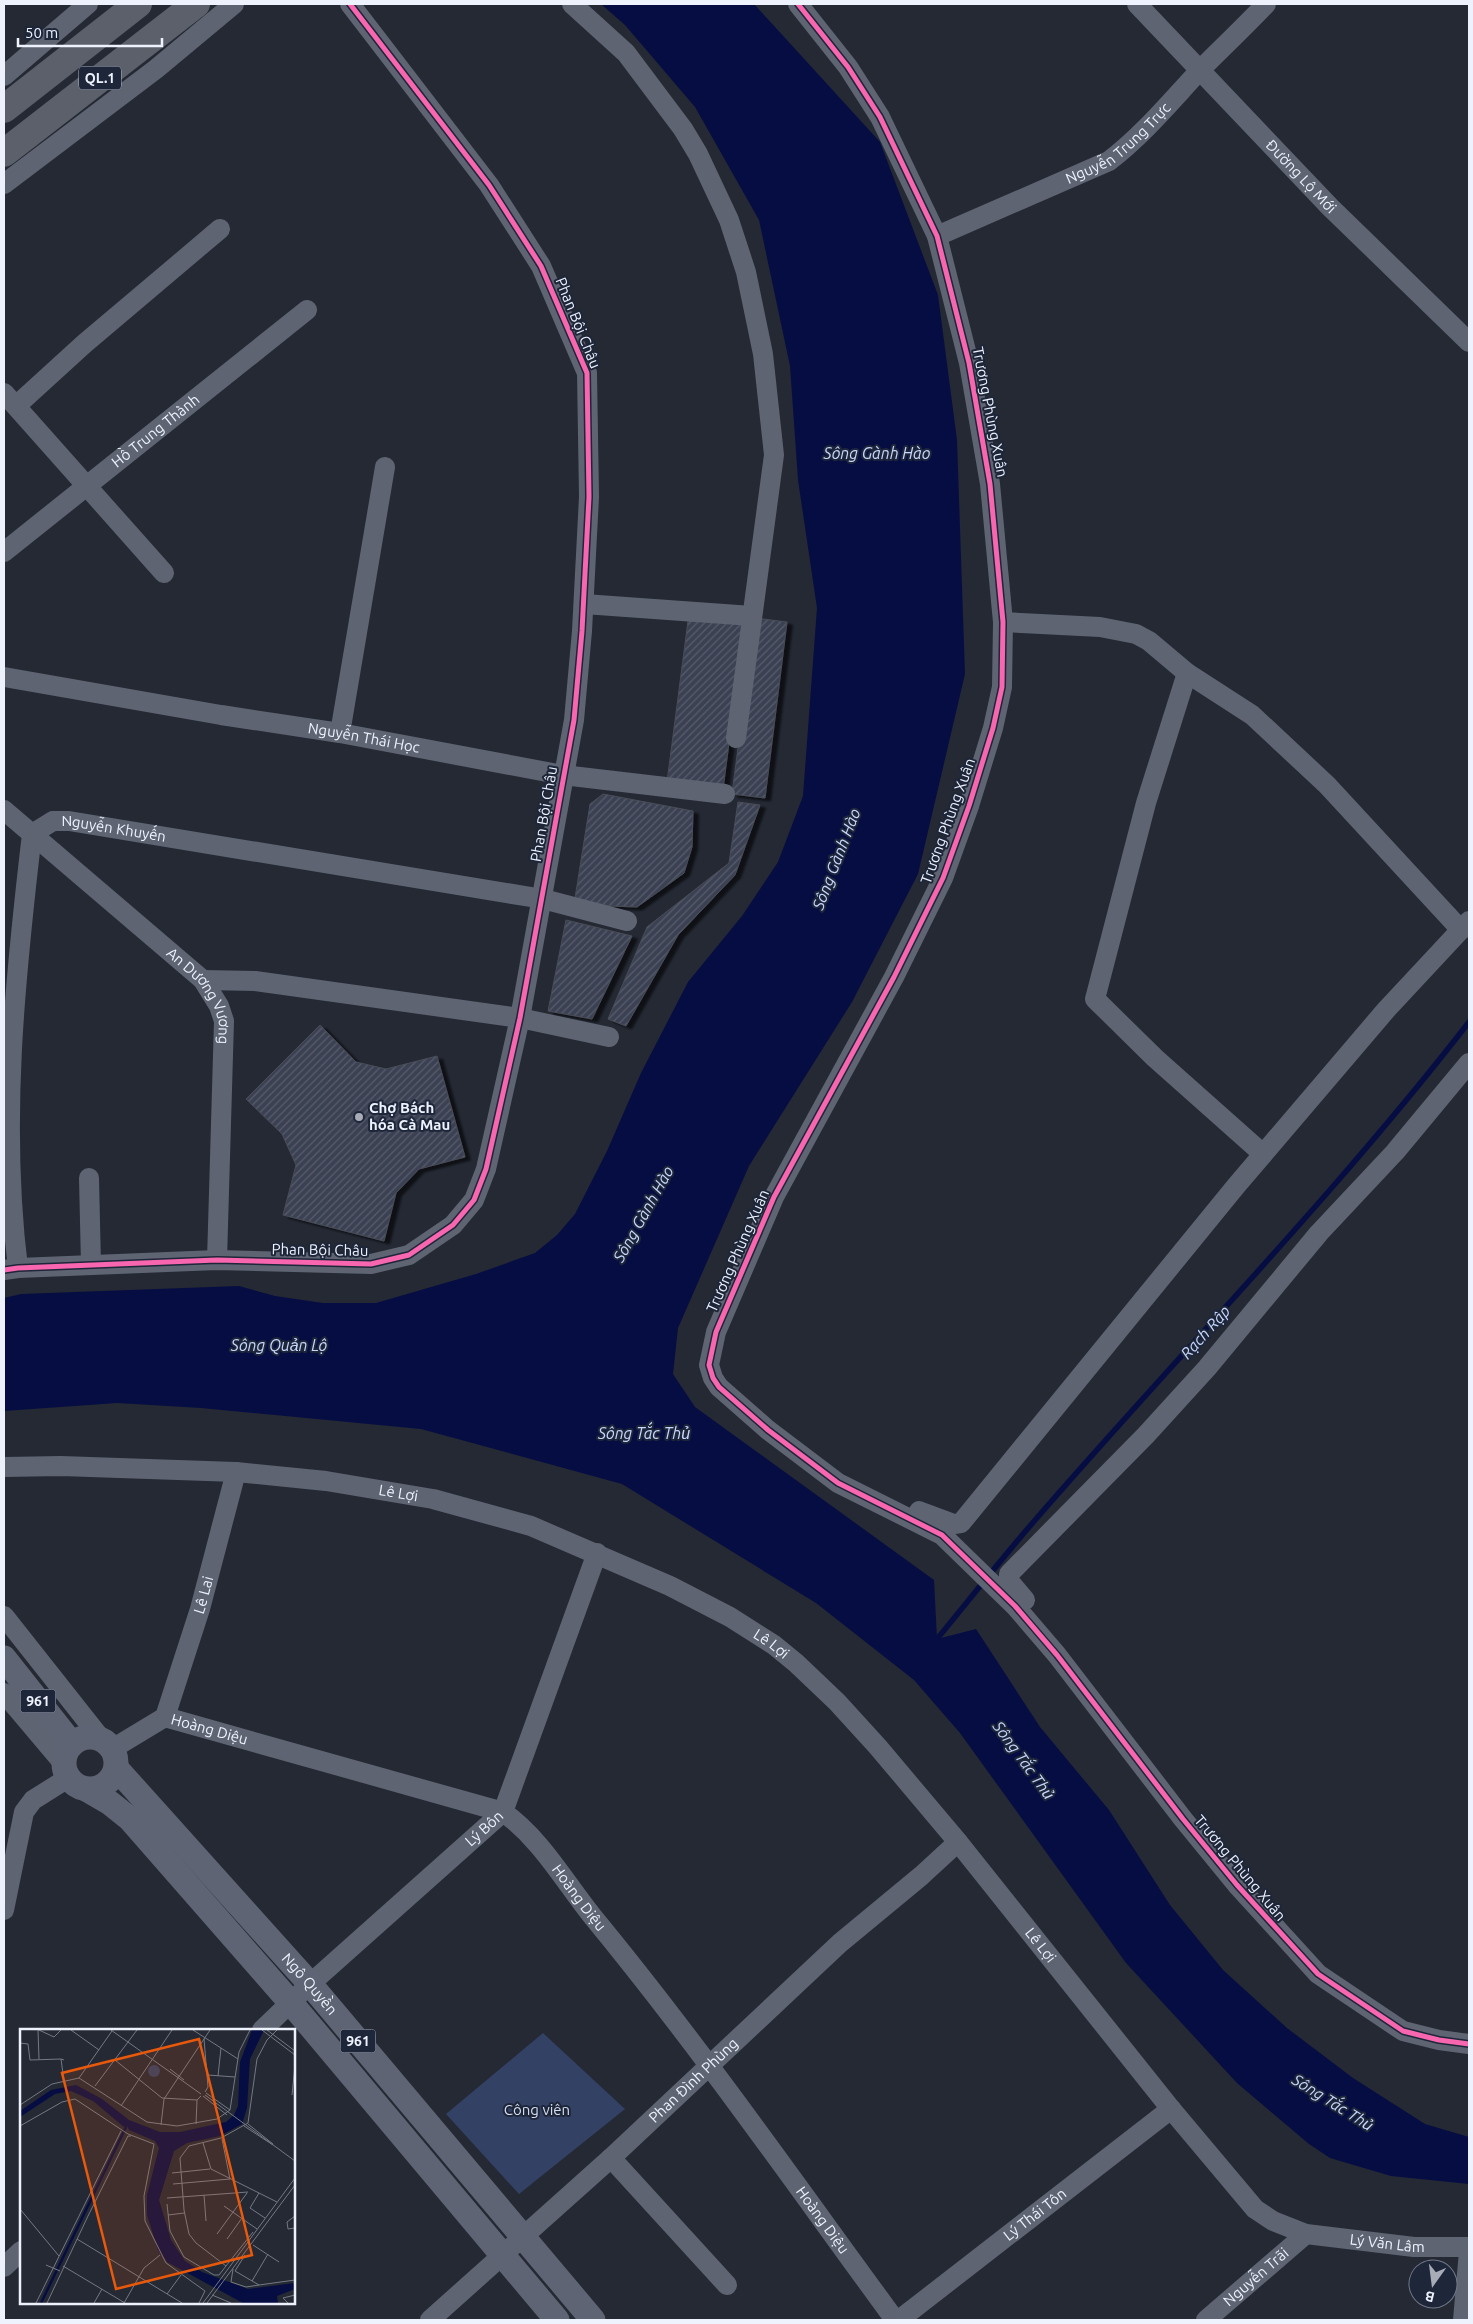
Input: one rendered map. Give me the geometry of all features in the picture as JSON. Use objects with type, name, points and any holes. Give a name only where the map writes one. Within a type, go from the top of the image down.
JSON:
[{"type":"highway","name":"QL.1","points":[[4,109],[138,4]]},
{"type":"highway","name":"QL.1","points":[[4,153],[196,4]]},
{"type":"main road","name":"Ngô Quyền","points":[[4,1658],[72,1769],[130,1819],[291,2003],[557,2320]]},
{"type":"main road","points":[[87,1737],[110,1752],[109,1782],[102,1787],[72,1769],[87,1737]]},
{"type":"main road","name":"Ngô Quyền","points":[[110,1752],[310,1984],[593,2320]]},
{"type":"street","points":[[4,76],[88,4]]},
{"type":"street","points":[[4,184],[156,69],[234,4]]},
{"type":"street","name":"Phan Bội Châu","points":[[11,1269],[91,1264],[217,1260],[371,1264],[409,1255],[453,1225],[474,1200],[486,1169],[520,1018],[543,898],[549,849],[574,720],[584,604],[589,497],[587,373],[541,266],[500,201],[350,4]]},
{"type":"street","points":[[572,4],[626,53],[683,129],[698,154],[729,220],[746,272],[763,354],[774,455],[736,738]]},
{"type":"street","name":"Trương Phùng Xuân","points":[[798,4],[848,67],[894,142],[937,236],[969,363],[990,484],[1003,622],[1002,687],[993,728],[969,806],[943,878],[894,978],[774,1197],[711,1349],[710,1365],[713,1378],[719,1387],[768,1430],[838,1483],[942,1535],[953,1544],[1015,1606],[1044,1639],[1183,1819],[1256,1906],[1318,1974],[1403,2031],[1439,2040],[1469,2044]]},
{"type":"street","name":"Đường Lộ Mới","points":[[1137,4],[1330,207],[1469,342]]},
{"type":"street","name":"Nguyễn Trung Trực","points":[[937,236],[1109,161],[1129,146],[1162,114],[1200,70],[1266,4]]},
{"type":"street","points":[[164,573],[10,400],[84,344],[220,228]]},
{"type":"street","name":"Hồ Trung Thành","points":[[4,552],[307,310]]},
{"type":"street","points":[[340,733],[385,467]]},
{"type":"street","points":[[584,604],[752,616]]},
{"type":"street","points":[[867,1498],[895,1501],[954,1524],[961,1523],[1263,1154],[1386,1010],[1465,926],[1326,785],[1252,715],[1187,673],[1149,641],[1136,634],[1100,627],[1003,622]]},
{"type":"street","points":[[1187,673],[1146,803],[1094,999],[1155,1058],[1263,1154]]},
{"type":"street","name":"Nguyễn Thái Học","points":[[4,677],[222,715],[340,733],[563,776],[725,794]]},
{"type":"street","name":"An Dương Vương","points":[[4,810],[203,980],[216,1001],[224,1021],[217,1260]]},
{"type":"street","name":"Nguyễn Khuyến","points":[[32,834],[52,821],[69,821],[543,898],[627,921]]},
{"type":"street","points":[[11,1269],[9,1109],[17,960],[32,834]]},
{"type":"street","points":[[203,980],[255,981],[520,1018],[609,1037]]},
{"type":"street","points":[[1057,1655],[1056,1636],[1009,1581],[1009,1574],[1146,1436],[1207,1368],[1319,1233],[1395,1152],[1469,1063]]},
{"type":"street","points":[[89,1178],[91,1264]]},
{"type":"street","name":"Lê Lợi","points":[[4,1467],[61,1466],[236,1472],[326,1481],[433,1498],[531,1526],[670,1586],[730,1617],[774,1645],[848,1715],[958,1842],[1171,2109],[1255,2209],[1273,2221],[1306,2234]]},
{"type":"street","name":"Lê Lai","points":[[165,1717],[200,1608],[236,1472]]},
{"type":"street","name":"Lý Bôn","points":[[263,2029],[310,1984],[502,1812],[597,1553]]},
{"type":"street","points":[[4,1616],[110,1752]]},
{"type":"street","points":[[4,1693],[72,1769],[33,1800],[24,1812],[4,1910]]},
{"type":"street","name":"Hoàng Diệu","points":[[110,1752],[165,1717],[502,1812],[536,1840],[575,1895],[709,2065],[895,2320]]},
{"type":"street","name":"Phan Đình Phùng","points":[[430,2320],[611,2158],[840,1943],[921,1876],[958,1842]]},
{"type":"street","name":"Lý Thái Tôn","points":[[899,2320],[1171,2109]]},
{"type":"street","points":[[611,2158],[727,2285]]},
{"type":"street","name":"Lý Văn Lâm","points":[[1306,2234],[1414,2247],[1469,2249]]},
{"type":"street","name":"Nguyễn Trãi","points":[[1206,2320],[1306,2234]]},
{"type":"street","points":[[1463,2320],[1469,2249]]},
{"type":"street","points":[[4,2267],[20,2252]]},
{"type":"green space","name":"Công viên","points":[[543,2033],[625,2109],[519,2194],[446,2114]]},
{"type":"water","points":[[601,4],[754,4],[880,142],[938,295],[957,440],[965,674],[918,874],[852,1002],[749,1166],[678,1328],[673,1374],[695,1407],[934,1580],[937,1639],[976,1629],[1040,1727],[1109,1810],[1170,1905],[1223,1970],[1287,2028],[1353,2078],[1425,2124],[1469,2137],[1469,2184],[1391,2176],[1330,2158],[1309,2144],[1237,2083],[1126,1963],[960,1733],[914,1680],[816,1603],[622,1484],[421,1429],[201,1408],[117,1403],[4,1411],[4,1298],[21,1294],[239,1286],[275,1296],[323,1303],[376,1303],[476,1274],[535,1253],[557,1235],[575,1214],[607,1151],[641,1073],[688,982],[742,916],[778,862],[803,796],[817,608],[798,480],[790,366],[759,220],[695,107],[625,25]]},
{"type":"building","points":[[689,613],[745,620],[723,789],[667,782]]},
{"type":"building","points":[[755,618],[787,622],[765,798],[732,794]]},
{"type":"building","points":[[603,794],[693,811],[692,847],[684,873],[637,907],[609,906],[575,898],[590,804]]},
{"type":"building","points":[[738,802],[760,805],[735,875],[678,935],[626,1026],[608,1019],[647,927],[729,863]]},
{"type":"building","points":[[566,920],[632,936],[592,1019],[548,1011]]},
{"type":"building","name":"Chợ Bách hóa Cà Mau","points":[[320,1025],[356,1062],[386,1069],[437,1056],[465,1157],[419,1169],[396,1193],[384,1241],[283,1215],[296,1165],[282,1134],[246,1099]]},
{"type":"waterway","name":"Rạch Rập","points":[[937,1639],[998,1564],[1090,1457],[1256,1274],[1365,1150],[1469,1022]]},
{"type":"cycle path","points":[[4,1270],[217,1260],[371,1264],[409,1255],[453,1225],[474,1200],[486,1169],[520,1018],[574,720],[582,631],[589,497],[587,373],[541,266],[489,185],[350,4]]},
{"type":"cycle path","points":[[798,4],[848,67],[880,117],[937,236],[969,363],[990,484],[1003,622],[1002,687],[993,728],[969,806],[943,878],[894,977],[774,1197],[716,1332],[709,1365],[713,1378],[719,1387],[768,1430],[838,1483],[942,1535],[1015,1606],[1057,1655],[1183,1819],[1237,1885],[1318,1974],[1403,2031],[1439,2040],[1469,2044]]},
{"type":"place","name":"Chợ Bách hóa Cà Mau","points":[[359,1117]]},
{"type":"water label","name":"Sông Gành Hào","points":[[877,453]]},
{"type":"water label","name":"Sông Gành Hào","points":[[836,859]]},
{"type":"water label","name":"Sông Gành Hào","points":[[643,1214]]},
{"type":"water label","name":"Sông Quản Lộ","points":[[279,1345]]},
{"type":"water label","name":"Sông Tắc Thủ","points":[[644,1433]]},
{"type":"water label","name":"Sông Tắc Thủ","points":[[1024,1760]]},
{"type":"water label","name":"Sông Tắc Thủ","points":[[1333,2102]]}]
